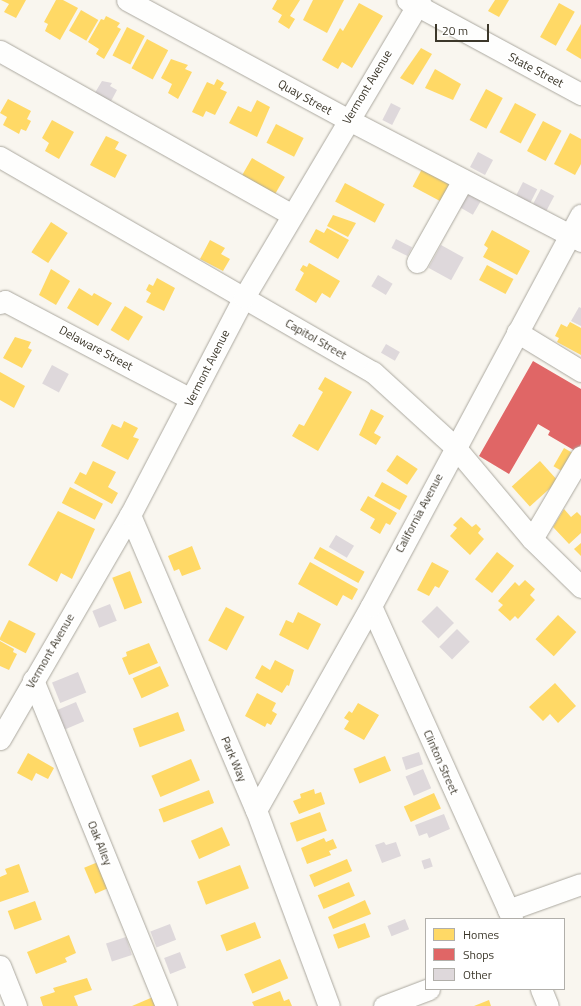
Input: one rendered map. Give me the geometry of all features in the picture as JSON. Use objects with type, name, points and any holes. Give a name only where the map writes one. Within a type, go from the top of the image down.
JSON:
[{"type":"street","name":"Quay Street","points":[[127,0],[347,120],[575,238]]},
{"type":"street","name":"Vermont Avenue","points":[[0,739],[130,515],[244,297],[414,2]]},
{"type":"street","name":"State Street","points":[[414,2],[581,94]]},
{"type":"street","points":[[0,51],[292,215]]},
{"type":"street","name":"Capitol Street","points":[[0,156],[373,372],[454,446],[532,539],[581,586]]},
{"type":"street","points":[[417,262],[463,180]]},
{"type":"street","name":"California Avenue","points":[[256,810],[371,606],[454,446],[517,332],[575,238],[581,214]]},
{"type":"street","name":"Delaware Street","points":[[0,303],[5,301],[191,399]]},
{"type":"street","points":[[517,332],[581,370]]},
{"type":"street","points":[[532,539],[573,488],[581,456]]},
{"type":"street","name":"Park Way","points":[[130,515],[256,810],[330,1006]]},
{"type":"street","name":"Clinton Street","points":[[371,606],[510,915]]},
{"type":"street","name":"Oak Alley","points":[[33,680],[166,1006]]},
{"type":"street","points":[[510,915],[581,884]]},
{"type":"street","points":[[0,966],[16,1006]]},
{"type":"street","points":[[384,1006],[426,990]]},
{"type":"street","points":[[541,990],[548,1006]]},
{"type":"building: Homes","points":[[1,0],[26,0],[16,18],[4,12],[9,4]]},
{"type":"building: Homes","points":[[56,0],[63,0],[78,8],[60,40],[45,31],[48,24],[44,22]]},
{"type":"building: Homes","points":[[277,0],[300,0],[290,16],[295,19],[289,29],[278,22],[282,15],[272,9]]},
{"type":"building: Homes","points":[[313,0],[344,0],[327,33],[303,20]]},
{"type":"building: Homes","points":[[495,0],[509,0],[499,17],[488,11]]},
{"type":"building: Homes","points":[[359,3],[383,16],[352,68],[342,62],[338,69],[322,60],[340,28],[343,31]]},
{"type":"building: Homes","points":[[559,3],[575,12],[556,46],[540,37]]},
{"type":"building: Homes","points":[[81,10],[98,20],[86,41],[69,31]]},
{"type":"building: Homes","points":[[106,16],[120,23],[117,27],[121,29],[104,59],[96,54],[99,49],[88,42],[101,19],[104,20]]},
{"type":"building: Homes","points":[[581,24],[581,59],[566,50]]},
{"type":"building: Homes","points":[[127,27],[145,36],[130,65],[112,56]]},
{"type":"building: Homes","points":[[147,39],[168,50],[153,79],[132,68]]},
{"type":"building: Homes","points":[[421,48],[432,54],[413,85],[400,78]]},
{"type":"building: Homes","points":[[171,59],[188,65],[185,69],[192,72],[178,99],[168,93],[172,84],[161,78]]},
{"type":"building: Homes","points":[[435,69],[461,84],[453,100],[425,88]]},
{"type":"building: Homes","points":[[217,79],[224,83],[220,89],[227,92],[215,115],[206,111],[203,117],[192,112],[207,82],[214,85]]},
{"type":"building: Homes","points":[[486,89],[503,98],[486,129],[470,120]]},
{"type":"building: Homes","points":[[8,99],[31,111],[27,119],[31,121],[26,131],[21,129],[19,134],[3,125],[7,117],[0,113]]},
{"type":"building: Homes","points":[[257,100],[270,107],[257,137],[229,123],[238,106],[251,112]]},
{"type":"building: Homes","points":[[515,103],[536,114],[521,143],[500,132]]},
{"type":"building: Homes","points":[[52,120],[74,132],[59,159],[45,151],[49,143],[42,138]]},
{"type":"building: Homes","points":[[543,121],[562,131],[546,161],[527,151]]},
{"type":"building: Homes","points":[[276,124],[304,138],[294,157],[266,143]]},
{"type":"building: Homes","points":[[570,133],[581,139],[581,164],[575,175],[554,164]]},
{"type":"building: Homes","points":[[106,136],[119,142],[115,149],[127,155],[115,178],[90,165]]},
{"type":"building: Homes","points":[[252,158],[285,177],[274,195],[242,176]]},
{"type":"building: Homes","points":[[423,167],[451,182],[441,201],[413,186]]},
{"type":"building: Homes","points":[[345,183],[385,204],[375,223],[335,202]]},
{"type":"building: Homes","points":[[333,215],[356,223],[348,237],[327,226]]},
{"type":"building: Homes","points":[[51,222],[68,233],[48,263],[31,252]]},
{"type":"building: Homes","points":[[327,228],[349,240],[338,259],[309,242],[316,229],[324,233]]},
{"type":"building: Homes","points":[[492,230],[530,251],[517,275],[483,257],[488,248],[484,245]]},
{"type":"building: Homes","points":[[210,240],[225,248],[221,254],[230,259],[223,271],[200,259]]},
{"type":"building: Homes","points":[[309,263],[340,281],[330,298],[322,293],[316,303],[295,290],[304,273],[300,270],[303,265],[307,267]]},
{"type":"building: Homes","points":[[487,265],[513,279],[506,294],[479,280]]},
{"type":"building: Homes","points":[[51,269],[70,281],[56,305],[39,295]]},
{"type":"building: Homes","points":[[157,278],[175,288],[164,311],[146,302],[151,293],[146,290],[149,284],[153,286]]},
{"type":"building: Homes","points":[[79,288],[92,296],[94,293],[112,303],[98,326],[67,308]]},
{"type":"building: Homes","points":[[125,306],[143,317],[129,341],[111,330]]},
{"type":"building: Homes","points":[[570,322],[581,328],[581,355],[557,342],[559,338],[555,336],[561,324],[567,327]]},
{"type":"building: Homes","points":[[15,337],[31,342],[28,348],[32,350],[22,368],[3,358]]},
{"type":"building: Homes","points":[[0,372],[25,386],[14,408],[0,400]]},
{"type":"building: Homes","points":[[325,377],[352,392],[318,451],[292,436],[299,424],[304,426],[323,392],[318,389]]},
{"type":"building: Homes","points":[[371,409],[384,416],[374,433],[381,437],[376,445],[359,435]]},
{"type":"building: Homes","points":[[124,421],[138,428],[133,437],[139,439],[128,460],[101,446],[112,424],[121,428]]},
{"type":"building: Homes","points":[[564,448],[578,456],[567,474],[554,466]]},
{"type":"building: Homes","points":[[397,455],[418,469],[407,485],[386,471]]},
{"type":"building: Homes","points":[[93,461],[116,472],[108,487],[118,493],[112,504],[74,483],[80,472],[86,475]]},
{"type":"building: Homes","points":[[540,461],[558,481],[530,506],[512,486]]},
{"type":"building: Homes","points":[[382,482],[407,496],[400,510],[374,496]]},
{"type":"building: Homes","points":[[70,487],[103,504],[95,520],[62,503]]},
{"type":"building: Homes","points":[[368,496],[397,513],[390,525],[386,523],[380,534],[370,528],[375,519],[360,510]]},
{"type":"building: Homes","points":[[564,509],[571,517],[577,512],[581,516],[581,533],[569,544],[553,527]]},
{"type":"building: Homes","points":[[58,511],[95,529],[72,579],[61,573],[57,582],[28,565]]},
{"type":"building: Homes","points":[[461,517],[472,527],[476,524],[481,529],[478,533],[484,539],[470,555],[450,536],[457,528],[453,525]]},
{"type":"building: Homes","points":[[581,543],[581,556],[574,549]]},
{"type":"building: Homes","points":[[192,546],[201,569],[182,576],[179,569],[174,571],[168,556]]},
{"type":"building: Homes","points":[[320,547],[365,572],[358,583],[314,558]]},
{"type":"building: Homes","points":[[497,552],[514,566],[492,593],[475,579]]},
{"type":"building: Homes","points":[[310,562],[358,589],[352,600],[343,595],[337,606],[298,584]]},
{"type":"building: Homes","points":[[432,562],[449,571],[439,588],[435,586],[429,596],[417,590]]},
{"type":"building: Homes","points":[[130,571],[142,603],[124,610],[112,578]]},
{"type":"building: Homes","points":[[525,580],[535,589],[530,595],[535,600],[518,619],[515,616],[510,621],[498,610],[503,605],[498,601],[515,582],[519,586]]},
{"type":"building: Homes","points":[[226,607],[245,617],[227,650],[208,641]]},
{"type":"building: Homes","points":[[298,612],[321,624],[308,650],[279,635],[286,620],[293,623]]},
{"type":"building: Homes","points":[[558,615],[576,632],[554,656],[535,639]]},
{"type":"building: Homes","points":[[9,620],[36,634],[26,653],[0,640]]},
{"type":"building: Homes","points":[[0,641],[14,649],[13,652],[17,654],[9,670],[0,666]]},
{"type":"building: Homes","points":[[149,643],[158,663],[129,675],[122,658],[127,656],[126,652]]},
{"type":"building: Homes","points":[[275,660],[294,670],[289,686],[287,685],[282,693],[255,678],[262,665],[270,670]]},
{"type":"building: Homes","points":[[160,666],[169,686],[142,698],[133,678]]},
{"type":"building: Homes","points":[[555,683],[576,706],[558,723],[550,714],[543,721],[529,707]]},
{"type":"building: Homes","points":[[257,693],[276,703],[272,711],[277,714],[271,725],[267,723],[265,727],[245,716]]},
{"type":"building: Homes","points":[[358,703],[379,715],[364,740],[344,729],[349,721],[344,718],[349,711],[352,713]]},
{"type":"building: Homes","points":[[178,712],[185,731],[140,747],[133,728]]},
{"type":"building: Homes","points":[[28,753],[54,768],[48,779],[36,773],[32,781],[17,773]]},
{"type":"building: Homes","points":[[385,756],[391,771],[359,784],[353,769]]},
{"type":"building: Homes","points":[[191,759],[200,780],[160,797],[151,776]]},
{"type":"building: Homes","points":[[314,789],[315,794],[321,792],[325,804],[299,814],[293,801],[301,798],[300,794]]},
{"type":"building: Homes","points":[[209,790],[214,803],[164,822],[159,809]]},
{"type":"building: Homes","points":[[434,793],[441,809],[411,822],[404,806]]},
{"type":"building: Homes","points":[[320,812],[327,831],[297,842],[290,823]]},
{"type":"building: Homes","points":[[222,827],[230,845],[199,859],[191,841]]},
{"type":"building: Homes","points":[[324,838],[326,842],[333,839],[337,848],[329,851],[331,855],[307,864],[301,848]]},
{"type":"building: Homes","points":[[347,859],[352,871],[314,887],[309,875]]},
{"type":"building: Homes","points":[[98,862],[109,888],[95,894],[84,868]]},
{"type":"building: Homes","points":[[19,864],[29,892],[0,902],[0,877],[7,874],[5,869]]},
{"type":"building: Homes","points":[[240,865],[249,888],[206,905],[197,881]]},
{"type":"building: Homes","points":[[349,882],[355,896],[324,909],[318,895]]},
{"type":"building: Homes","points":[[365,900],[371,914],[333,929],[328,917]]},
{"type":"building: Homes","points":[[35,901],[42,920],[15,930],[8,911]]},
{"type":"building: Homes","points":[[255,922],[261,938],[227,951],[220,935]]},
{"type":"building: Homes","points":[[365,923],[370,937],[338,949],[333,935]]},
{"type":"building: Homes","points":[[69,935],[76,953],[65,958],[67,962],[36,974],[27,952]]},
{"type":"building: Homes","points":[[280,959],[288,978],[252,994],[244,974]]},
{"type":"building: Homes","points":[[87,978],[92,990],[74,996],[78,1006],[43,1006],[40,997],[55,992],[53,988]]},
{"type":"building: Homes","points":[[280,991],[284,1001],[289,999],[292,1006],[254,1006],[252,1002]]},
{"type":"building: Homes","points":[[153,997],[156,1006],[132,1006]]},
{"type":"building: Homes","points":[[489,1000],[491,1006],[474,1006]]},
{"type":"building: Shops","points":[[533,361],[581,389],[581,444],[577,452],[548,435],[550,431],[538,424],[509,474],[479,456]]},
{"type":"building: Other","points":[[102,81],[112,83],[110,86],[117,90],[109,105],[93,96]]},
{"type":"building: Other","points":[[391,103],[401,108],[392,125],[382,120]]},
{"type":"building: Other","points":[[478,152],[493,160],[485,175],[470,167]]},
{"type":"building: Other","points":[[523,182],[537,189],[529,205],[515,198]]},
{"type":"building: Other","points":[[541,189],[554,196],[546,211],[533,204]]},
{"type":"building: Other","points":[[467,193],[481,201],[473,215],[459,207]]},
{"type":"building: Other","points":[[396,239],[412,247],[407,256],[391,248]]},
{"type":"building: Other","points":[[441,245],[464,258],[451,280],[428,268]]},
{"type":"building: Other","points":[[378,275],[393,284],[386,295],[371,286]]},
{"type":"building: Other","points":[[579,307],[581,308],[581,326],[571,321]]},
{"type":"building: Other","points":[[386,344],[400,352],[395,361],[381,353]]},
{"type":"building: Other","points":[[52,365],[69,374],[59,392],[42,384]]},
{"type":"building: Other","points":[[336,535],[354,546],[347,558],[329,547]]},
{"type":"building: Other","points":[[110,604],[117,621],[99,628],[92,611]]},
{"type":"building: Other","points":[[437,606],[454,623],[438,639],[421,622]]},
{"type":"building: Other","points":[[457,629],[470,642],[452,659],[439,647]]},
{"type":"building: Other","points":[[78,672],[86,692],[60,703],[52,682]]},
{"type":"building: Other","points":[[76,702],[84,721],[63,730],[55,711]]},
{"type":"building: Other","points":[[419,752],[423,764],[406,770],[402,758]]},
{"type":"building: Other","points":[[423,769],[431,788],[414,796],[406,776]]},
{"type":"building: Other","points":[[444,814],[450,829],[429,838],[427,833],[419,836],[415,825]]},
{"type":"building: Other","points":[[384,842],[386,845],[396,842],[401,856],[382,863],[375,845]]},
{"type":"building: Other","points":[[430,858],[433,867],[424,869],[421,861]]},
{"type":"building: Other","points":[[405,919],[409,929],[392,936],[387,926]]},
{"type":"building: Other","points":[[170,924],[176,940],[156,947],[150,932]]},
{"type":"building: Other","points":[[126,937],[132,955],[112,962],[106,943]]},
{"type":"building: Other","points":[[180,952],[186,968],[170,974],[164,958]]}]
